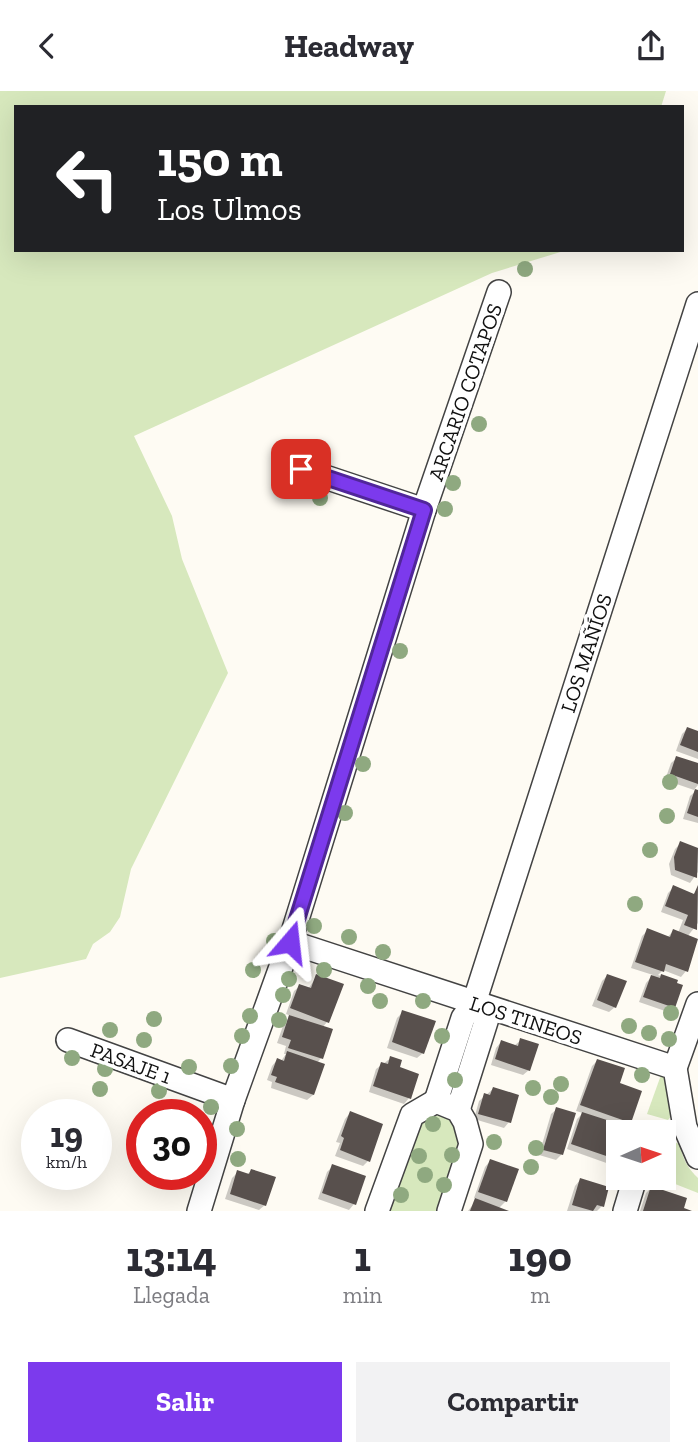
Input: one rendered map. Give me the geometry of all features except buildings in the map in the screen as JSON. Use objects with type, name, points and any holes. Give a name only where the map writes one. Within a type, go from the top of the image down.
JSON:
[{"type":"street","name":"ARCARIO COTAPOS","points":[[198,1211],[233,1100],[290,942],[424,510],[499,292]]},
{"type":"street","name":"LOS MAÑÍOS","points":[[482,1006],[698,304]]},
{"type":"street","points":[[301,469],[424,510]]},
{"type":"street","name":"LOS TINEOS","points":[[290,942],[675,1068]]},
{"type":"street","points":[[674,1120],[675,1068],[698,1004]]},
{"type":"street","points":[[377,1211],[412,1115],[436,1101],[463,1019],[482,1006]]},
{"type":"street","points":[[458,1110],[482,1006]]},
{"type":"street","name":"PASAJE 1","points":[[68,1040],[233,1100]]},
{"type":"street","points":[[436,1101],[458,1110],[465,1122],[471,1144],[449,1211]]},
{"type":"street","points":[[676,1132],[698,1157]]},
{"type":"street","points":[[625,1211],[631,1190]]},
{"type":"green space","points":[[0,91],[666,91],[662,105],[14,105],[14,252],[560,252],[492,273],[134,436],[172,516],[182,559],[228,673],[131,869],[120,917],[110,932],[93,944],[86,959],[0,978]]},
{"type":"green space","points":[[664,1072],[676,1110],[668,1120],[647,1114]]},
{"type":"green space","points":[[429,1115],[446,1116],[461,1127],[463,1140],[439,1211],[384,1211],[416,1121]]},
{"type":"green space","points":[[676,1143],[680,1144],[686,1163],[698,1178],[698,1193],[676,1184]]},
{"type":"route","points":[[290,942],[424,510],[301,469]]}]
